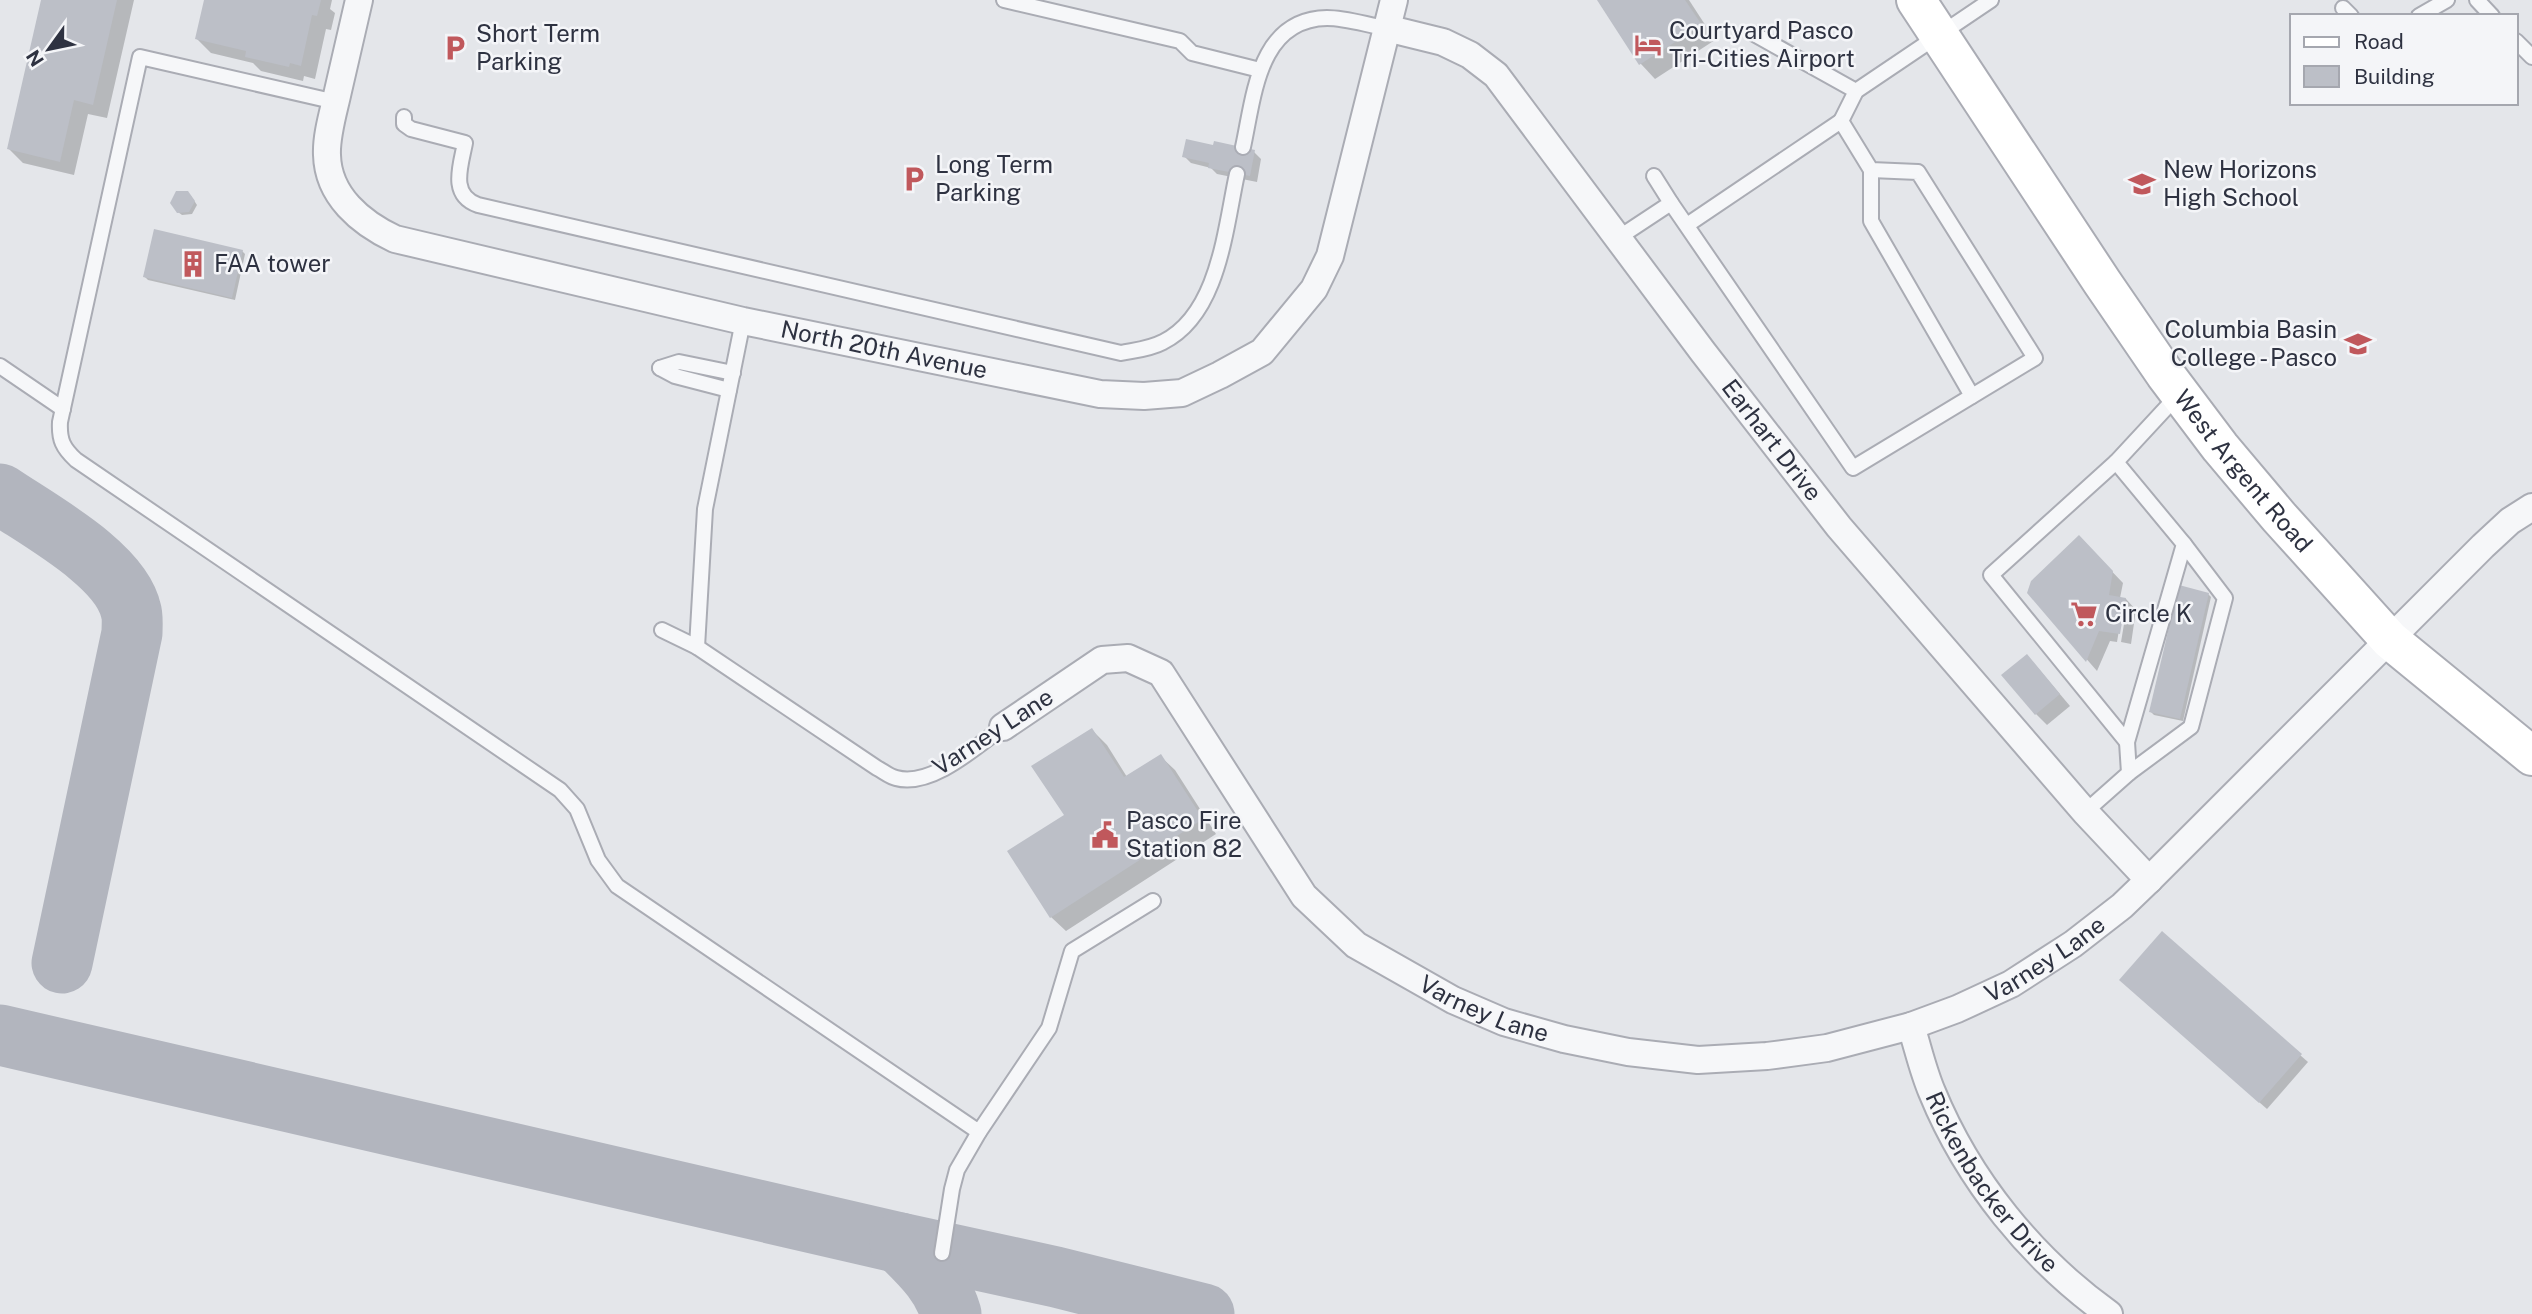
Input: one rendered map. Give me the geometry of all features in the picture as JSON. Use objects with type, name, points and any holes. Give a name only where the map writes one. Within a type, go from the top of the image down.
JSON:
[{"type":"main road","name":"West Argent Road","points":[[1916,0],[2102,282],[2220,447],[2390,640],[2532,756]]},
{"type":"street","name":"North 20th Avenue","points":[[359,0],[327,156],[330,171],[345,202],[375,230],[395,239],[743,321],[1100,394],[1144,396],[1182,393],[1262,352],[1314,289],[1330,256],[1394,0]]},
{"type":"street","name":"Earhart Drive","points":[[1386,28],[1443,42],[1470,55],[1496,75],[1770,440],[1839,527],[2085,812],[2149,880]]},
{"type":"street","name":"Varney Lane","points":[[1003,727],[1102,660],[1128,659],[1161,673],[1304,896],[1356,944],[1453,1000],[1504,1022],[1564,1039],[1628,1052],[1698,1060],[1767,1056],[1826,1048],[1911,1026],[1957,1009],[2011,984],[2073,944],[2122,906],[2510,521],[2532,507]]},
{"type":"street","name":"Rickenbacker Drive","points":[[1911,1026],[1930,1089],[1943,1117],[1965,1158],[1990,1195],[2056,1270],[2109,1314]]},
{"type":"lane","points":[[1004,0],[1180,41],[1192,53],[1260,70]]},
{"type":"lane","points":[[1687,225],[1841,121],[1856,91],[1990,0]]},
{"type":"lane","points":[[2422,14],[2447,0]]},
{"type":"lane","points":[[2477,0],[2490,14]]},
{"type":"lane","points":[[1243,147],[1260,70],[1266,53],[1278,39],[1307,20],[1329,18],[1386,28]]},
{"type":"lane","points":[[1754,34],[1856,91]]},
{"type":"lane","points":[[2518,43],[2532,57]]},
{"type":"lane","points":[[336,102],[140,57],[63,409],[59,438],[65,449],[76,460],[560,790],[577,809],[598,860],[617,886],[979,1132]]},
{"type":"lane","points":[[404,117],[404,124],[411,129],[465,143],[458,180],[461,193],[468,201],[1121,353],[1149,348],[1165,341],[1191,319],[1203,304],[1213,281],[1237,174]]},
{"type":"lane","points":[[1841,121],[1871,170],[1871,221],[1972,396]]},
{"type":"lane","points":[[1654,176],[1853,468],[2035,358],[1918,172],[1871,170]]},
{"type":"lane","points":[[1618,238],[1671,203]]},
{"type":"lane","points":[[697,648],[705,509],[743,321]]},
{"type":"lane","points":[[729,390],[675,376],[660,369],[680,362],[733,373]]},
{"type":"lane","points":[[0,366],[63,409]]},
{"type":"lane","points":[[2127,742],[1991,575],[2116,462],[2180,393]]},
{"type":"lane","points":[[2085,812],[2129,773],[2191,727],[2225,598],[2116,462]]},
{"type":"lane","points":[[2129,773],[2127,742],[2184,544]]},
{"type":"lane","name":"Varney Lane","points":[[662,630],[697,648],[897,779],[922,778],[952,764],[1003,727]]},
{"type":"lane","points":[[942,1252],[957,1170],[979,1132],[1049,1028],[1072,951],[1153,901]]},
{"type":"building","points":[[41,0],[117,0],[93,105],[74,100],[60,162],[7,149]]},
{"type":"building","points":[[204,0],[321,0],[317,16],[312,15],[301,66],[290,63],[289,67],[245,57],[246,51],[195,39]]},
{"type":"building","name":"Courtyard Pasco Tri-Cities Airport","points":[[1597,0],[1685,0],[1702,25],[1639,65]]},
{"type":"building","points":[[1186,139],[1213,145],[1214,141],[1255,150],[1250,176],[1208,168],[1209,163],[1182,157]]},
{"type":"building","points":[[176,191],[188,191],[195,201],[189,212],[177,213],[170,203]]},
{"type":"building","name":"FAA tower","points":[[154,229],[243,250],[232,298],[143,277]]},
{"type":"building","name":"Circle K","points":[[2079,535],[2113,571],[2109,595],[2126,598],[2120,634],[2099,631],[2086,662],[2027,593],[2031,581]]},
{"type":"building","name":"Circle K","points":[[2179,585],[2209,593],[2180,719],[2149,712]]},
{"type":"building","points":[[2027,654],[2060,694],[2035,715],[2001,675]]},
{"type":"building","name":"Pasco Fire Station 82","points":[[1092,728],[1124,777],[1161,754],[1203,819],[1050,918],[1007,851],[1064,815],[1031,766]]},
{"type":"building","points":[[2162,931],[2302,1054],[2259,1103],[2119,980]]},
{"type":"taxiway","points":[[0,494],[56,530],[95,560],[124,594],[132,616],[132,633],[62,963]]},
{"type":"taxiway","points":[[0,1035],[1056,1277],[1204,1314]]},
{"type":"taxiway","points":[[900,1243],[937,1284],[951,1314]]},
{"type":"place","name":"Courtyard Pasco Tri-Cities Airport","points":[[1648,45]]},
{"type":"place","name":"Short Term Parking","points":[[455,48]]},
{"type":"place","name":"Long Term Parking","points":[[914,179]]},
{"type":"place","name":"New Horizons High School","points":[[2142,184]]},
{"type":"place","name":"FAA tower","points":[[193,264]]},
{"type":"place","name":"Columbia Basin College - Pasco","points":[[2358,344]]},
{"type":"place","name":"Circle K","points":[[2084,614]]},
{"type":"place","name":"Pasco Fire Station 82","points":[[1105,835]]}]
